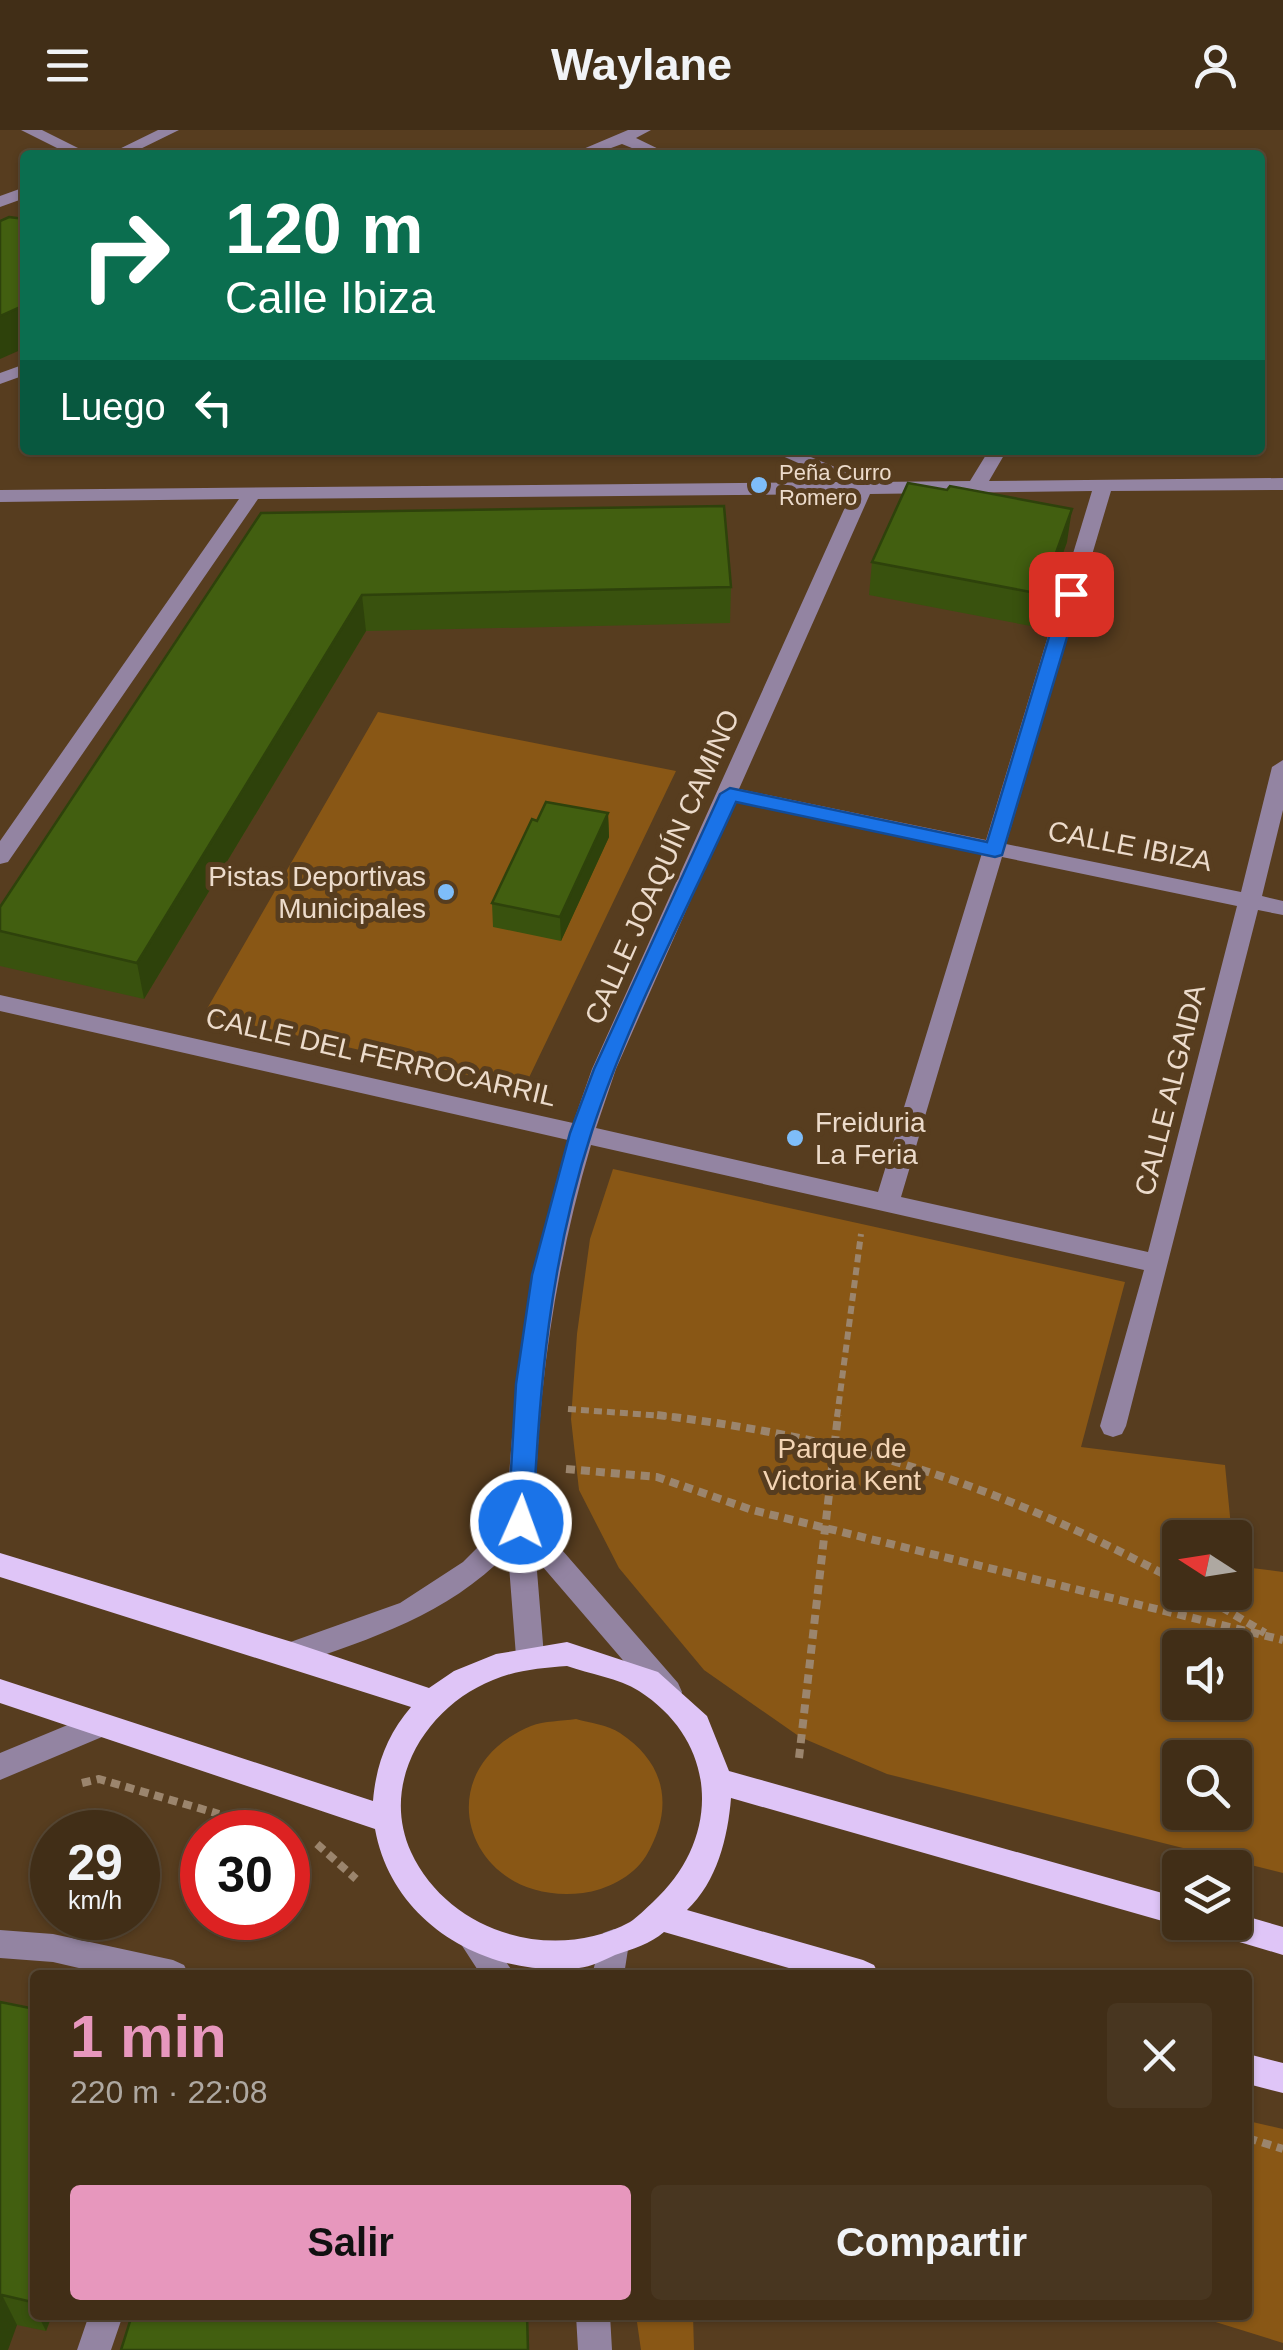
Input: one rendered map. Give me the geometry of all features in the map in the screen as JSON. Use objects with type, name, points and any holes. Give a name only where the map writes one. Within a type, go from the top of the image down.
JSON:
[{"type":"main road","points":[[0,1565],[292,1654],[432,1702]]},
{"type":"main road","points":[[567,1654],[604,1660],[639,1674],[670,1694],[694,1719],[710,1748],[719,1781],[719,1818],[710,1854],[690,1888],[662,1917],[614,1944],[578,1952],[541,1954],[506,1950],[472,1938],[438,1916],[412,1888],[394,1855],[386,1819],[388,1787],[396,1756],[411,1727],[432,1702],[461,1681],[494,1665],[530,1656],[567,1654]]},
{"type":"main road","points":[[0,1691],[386,1819]]},
{"type":"main road","points":[[719,1781],[1162,1907]]},
{"type":"main road","points":[[662,1917],[835,1970]]},
{"type":"main road","points":[[1252,1932],[1283,1941]]},
{"type":"main road","points":[[1252,2070],[1283,2078]]},
{"type":"street","points":[[29,130],[73,150]]},
{"type":"street","points":[[126,150],[172,130]]},
{"type":"street","points":[[590,150],[643,130]]},
{"type":"street","points":[[622,138],[651,150]]},
{"type":"street","points":[[790,455],[864,485]]},
{"type":"street","points":[[977,485],[995,455]]},
{"type":"street","points":[[876,1200],[995,850],[1104,484]]},
{"type":"street","points":[[0,496],[1283,484]]},
{"type":"street","name":"CALLE JOAQUÍN CAMINO","points":[[530,1656],[521,1522],[526,1409],[544,1275],[580,1133],[604,1069],[730,794],[864,485]]},
{"type":"street","points":[[0,856],[253,493]]},
{"type":"street","name":"CALLE ALGAIDA","points":[[1113,1426],[1158,1264],[1283,767]]},
{"type":"street","name":"CALLE IBIZA","points":[[730,794],[1283,908]]},
{"type":"street","name":"CALLE DEL FERROCARRIL","points":[[0,1003],[1158,1264]]},
{"type":"street","points":[[292,1654],[410,1612],[473,1570],[521,1522],[670,1694]]},
{"type":"street","points":[[0,1767],[99,1725]]},
{"type":"street","points":[[472,1938],[495,1970]]},
{"type":"street","points":[[0,1944],[53,1948],[152,1970]]},
{"type":"street","points":[[609,1970],[614,1944]]},
{"type":"street","points":[[94,2350],[104,2320]]},
{"type":"street","points":[[593,2320],[595,2350]]},
{"type":"path","points":[[796,1804],[822,1528],[876,1200]]},
{"type":"path","points":[[526,1409],[672,1416],[834,1440],[990,1488],[1162,1574]]},
{"type":"path","points":[[522,1469],[592,1470],[657,1477],[752,1510],[1272,1637]]},
{"type":"path","points":[[1226,1610],[1283,1642]]},
{"type":"path","points":[[63,1787],[100,1779],[207,1810]]},
{"type":"path","points":[[1252,2139],[1283,2149]]},
{"type":"green space","name":"Pistas Deportivas Municipales","points":[[378,712],[676,771],[524,1088],[204,1014]]},
{"type":"green space","name":"Parque de Victoria Kent","points":[[613,1169],[1125,1282],[1081,1447],[1225,1465],[1230,1520],[1162,1520],[1162,1610],[1252,1610],[1252,1568],[1283,1572],[1283,1873],[1252,1865],[1252,1850],[1191,1850],[887,1774],[800,1737],[704,1670],[619,1568],[579,1490],[571,1419],[590,1239]]},
{"type":"green space","points":[[576,1719],[615,1730],[648,1759],[661,1788],[660,1821],[646,1856],[618,1881],[583,1893],[543,1892],[511,1879],[487,1858],[473,1832],[469,1802],[477,1773],[497,1747],[531,1726]]},
{"type":"green space","points":[[1252,2122],[1283,2129],[1283,2343],[1209,2320],[1252,2320]]},
{"type":"green space","points":[[637,2320],[693,2320],[694,2350],[641,2350]]},
{"type":"building","points":[[20,218],[20,307],[0,316],[0,221]]},
{"type":"building","points":[[908,483],[947,490],[950,486],[1072,509],[1041,594],[872,562]]},
{"type":"building","points":[[724,506],[731,587],[362,595],[137,963],[0,931],[0,907],[261,513]]},
{"type":"building","points":[[546,802],[608,813],[560,917],[492,903],[532,819],[537,821]]},
{"type":"building","points":[[0,2002],[30,2008],[30,2302],[2,2295],[0,2301]]},
{"type":"building","points":[[130,2320],[527,2320],[528,2350],[121,2350]]},
{"type":"place","name":"Peña Curro Romero","points":[[759,485]]},
{"type":"place","name":"Pistas Deportivas Municipales","points":[[446,892]]},
{"type":"place","name":"Freiduria La Feria","points":[[795,1138]]},
{"type":"route","points":[[521,1522],[528,1384],[544,1275],[580,1133],[604,1069],[730,794],[995,850],[1071,594]]}]
